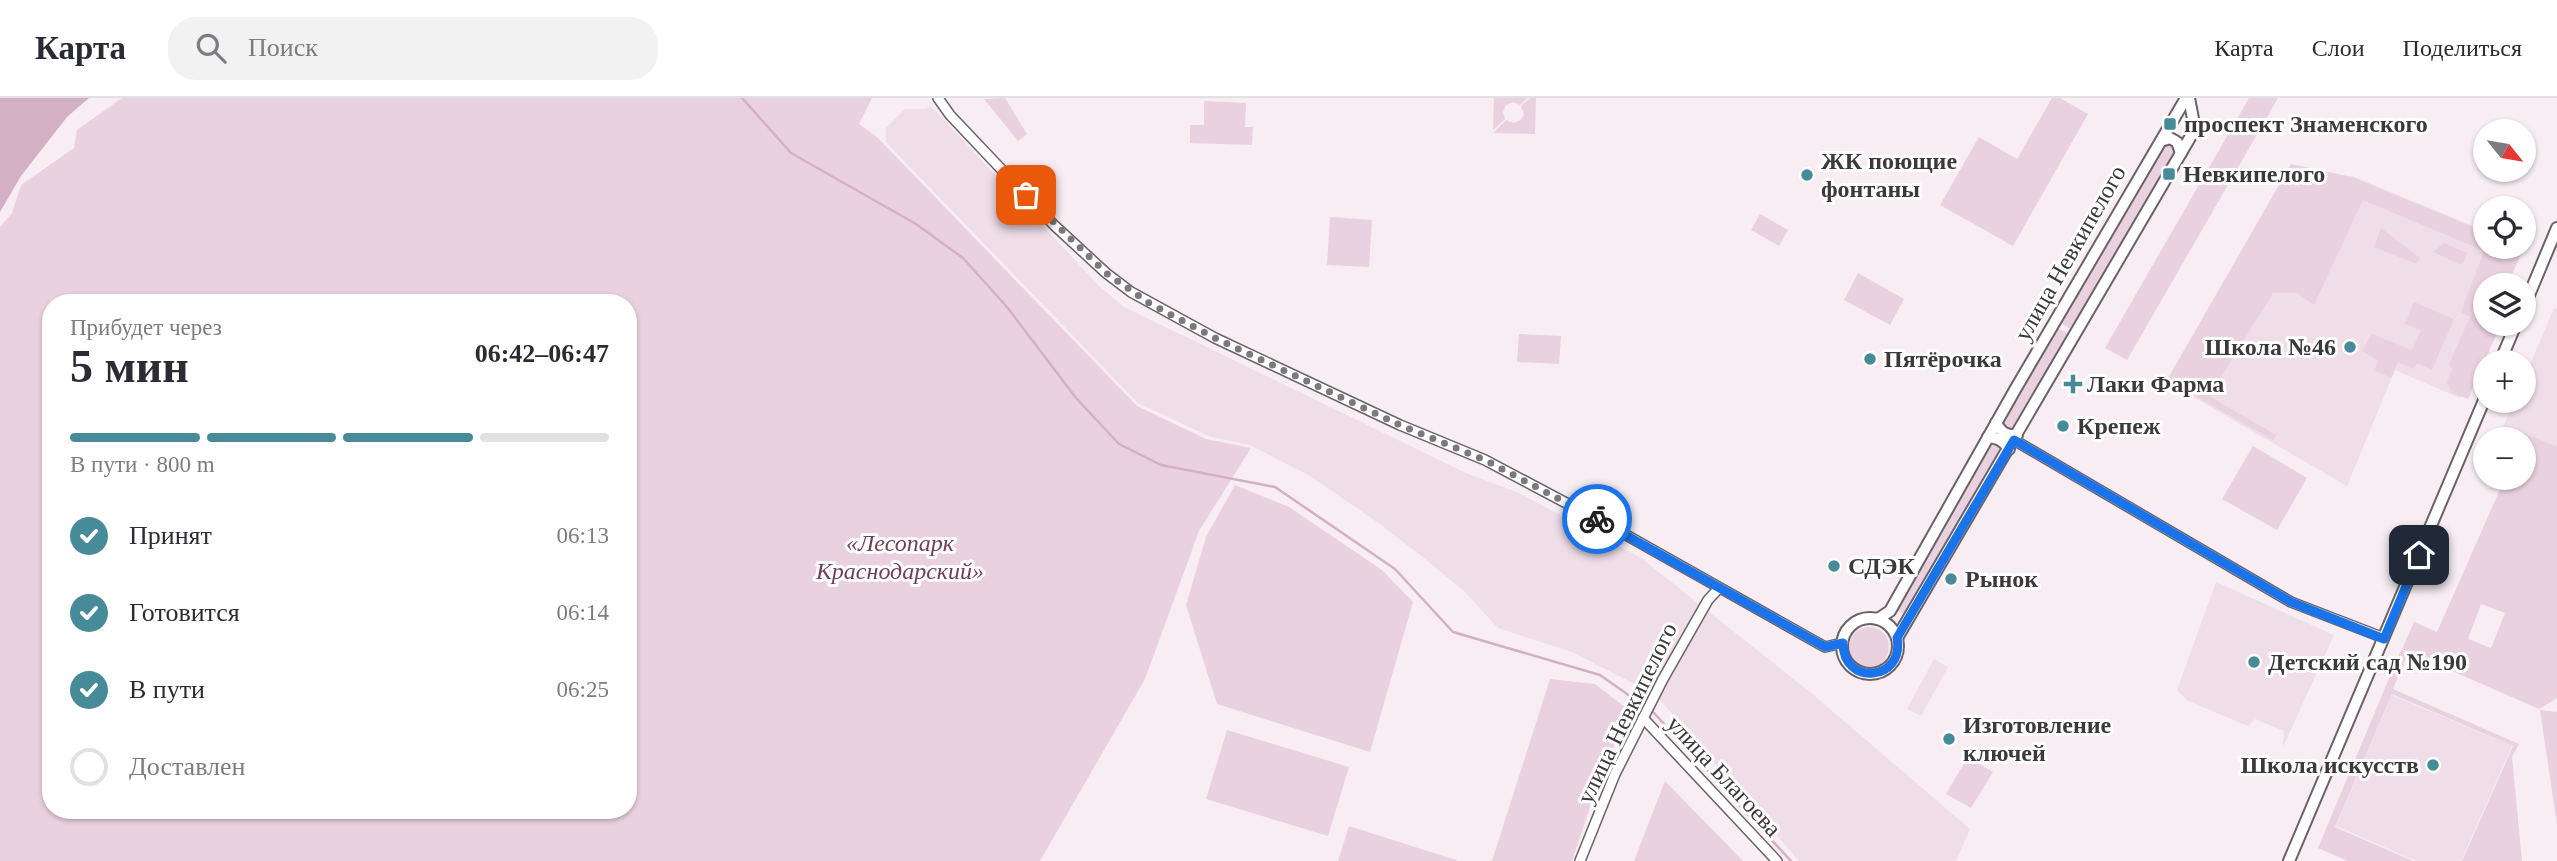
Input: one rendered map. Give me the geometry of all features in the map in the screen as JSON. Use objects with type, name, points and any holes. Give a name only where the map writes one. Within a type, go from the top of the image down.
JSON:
[{"type":"street","points":[[938,98],[950,116],[1075,244],[1106,273],[1149,303],[1215,338],[1400,425],[1485,460],[1619,531],[1825,647],[1843,643]]},
{"type":"street","name":"улица Невкипелого","points":[[1878,619],[1890,611],[1996,423],[2187,98]]},
{"type":"street","name":"улица Невкипелого","points":[[1897,638],[2195,129],[2187,98]]},
{"type":"street","points":[[2161,141],[2170,138],[2177,142],[2181,152]]},
{"type":"street","points":[[2536,278],[2557,228]]},
{"type":"street","points":[[2289,861],[2479,413]]},
{"type":"street","points":[[1996,423],[2001,432],[2014,441],[2291,602],[2384,639]]},
{"type":"street","points":[[1988,438],[2014,441]]},
{"type":"street","name":"улица Невкипелого","points":[[1580,861],[1615,774],[1644,715],[1708,600],[1719,588]]},
{"type":"street","points":[[1864,619],[1878,619],[1890,626],[1897,638],[1898,650],[1894,662],[1873,674],[1861,672],[1851,666],[1844,655],[1843,643],[1852,625],[1864,619]]},
{"type":"street","name":"улица Благоева","points":[[1644,715],[1777,861]]},
{"type":"shaded area","points":[[0,98],[89,98],[67,117],[21,176],[0,212]]},
{"type":"shaded area","points":[[931,106],[1099,286],[1124,307],[1466,473],[1519,493],[1641,558],[1810,692],[1970,829],[1956,861],[1799,861],[1656,695],[1572,652],[1498,628],[1464,591],[1420,555],[1310,476],[1250,445],[1211,437],[1138,403],[886,142],[886,128],[905,109],[926,109]]},
{"type":"shaded area","name":"Школа №46","points":[[2352,176],[2473,226],[2473,259],[2518,259],[2512,273],[2473,273],[2473,336],[2486,336],[2480,350],[2473,350],[2473,367],[2460,398],[2395,370],[2347,486],[2190,395],[2315,178]]},
{"type":"shaded area","points":[[2554,308],[2557,309],[2557,457],[2536,446],[2536,427],[2503,427],[2509,413],[2536,413],[2536,351]]},
{"type":"shaded area","name":"Детский сад №190","points":[[2216,582],[2334,635],[2283,747],[2284,731],[2255,719],[2248,726],[2188,701],[2177,690]]},
{"type":"shaded area","points":[[1934,659],[1948,667],[1921,716],[1907,709]]},
{"type":"shaded area","name":"Школа искусств","points":[[2392,695],[2512,746],[2461,861],[2416,861],[2336,826]]},
{"type":"green space","name":"«Лесопарк Краснодарский»","points":[[122,98],[872,98],[859,124],[877,137],[1137,406],[1206,439],[1251,448],[1199,531],[1145,679],[1040,861],[0,861],[0,227],[12,213],[21,185],[74,148],[77,130]]},
{"type":"green space","points":[[1005,98],[1027,134],[1018,141],[984,99]]},
{"type":"green space","points":[[1494,98],[1527,98],[1520,105],[1513,102],[1506,105],[1503,112],[1505,119],[1493,130]]},
{"type":"green space","points":[[1530,98],[1536,98],[1535,134],[1493,133],[1506,120],[1514,123],[1521,120],[1524,114],[1521,106]]},
{"type":"green space","points":[[2052,98],[2060,98],[2088,114],[2013,246],[1940,205],[1979,137],[2017,159]]},
{"type":"green space","points":[[2249,98],[2278,98],[2127,360],[2105,348]]},
{"type":"green space","points":[[1204,101],[1246,103],[1245,127],[1253,127],[1252,145],[1190,143],[1190,125],[1204,125]]},
{"type":"green space","points":[[2168,141],[2176,149],[2072,330],[2061,323]]},
{"type":"green space","points":[[2291,164],[2352,177],[2473,227],[2473,246],[2363,200],[2314,305],[2297,293],[2273,293],[2209,396],[2276,435],[2273,440],[2167,380]]},
{"type":"green space","points":[[1760,214],[1788,230],[1779,246],[1751,230]]},
{"type":"green space","points":[[1330,217],[1372,220],[1369,267],[1327,265]]},
{"type":"green space","points":[[2381,228],[2420,258],[2417,264],[2374,247]]},
{"type":"green space","points":[[2444,243],[2467,253],[2462,265],[2433,252]]},
{"type":"green space","points":[[2481,259],[2519,259],[2513,273],[2476,273]]},
{"type":"green space","points":[[1858,273],[1904,299],[1890,325],[1844,300]]},
{"type":"green space","points":[[2473,280],[2473,336],[2496,336],[2489,350],[2473,350],[2473,388],[2468,399],[2452,393],[2447,382],[2452,369],[2449,364],[2470,317],[2461,312]]},
{"type":"green space","points":[[2414,302],[2454,319],[2432,370],[2417,363],[2414,369],[2398,362],[2391,378],[2375,370],[2378,360],[2362,351],[2372,334],[2412,350],[2421,330],[2405,324]]},
{"type":"green space","points":[[2058,328],[2069,335],[2011,432],[2002,425]]},
{"type":"green space","points":[[1519,334],[1561,336],[1559,364],[1517,362]]},
{"type":"green space","points":[[2536,438],[2557,447],[2557,698],[2539,709],[2402,649],[2414,622],[2437,632],[2500,490],[2536,490]],"holes":[[[2481,604],[2505,613],[2491,648],[2468,639]]]},
{"type":"green space","points":[[1992,443],[2003,449],[1907,616],[1896,610]]},
{"type":"green space","points":[[2253,446],[2307,478],[2277,530],[2222,499]]},
{"type":"green space","points":[[1235,485],[1289,507],[1382,570],[1413,602],[1370,752],[1217,704],[1186,605],[1206,537]]},
{"type":"green space","points":[[1869,627],[1877,628],[1883,633],[1888,639],[1888,655],[1883,661],[1877,666],[1869,667],[1861,666],[1855,661],[1850,655],[1849,647],[1850,639],[1855,633],[1861,628]]},
{"type":"green space","points":[[2401,650],[2408,653],[2393,689],[2519,744],[2512,757],[2522,861],[2462,861],[2513,746],[2392,694],[2335,827],[2413,861],[2348,861],[2318,848]]},
{"type":"green space","points":[[1550,679],[1595,684],[1630,711],[1599,780],[1572,861],[1492,861]]},
{"type":"green space","points":[[2540,710],[2557,712],[2557,825]]},
{"type":"green space","points":[[1227,730],[1349,767],[1328,836],[1206,799]]},
{"type":"green space","points":[[1968,757],[1993,772],[1971,808],[1946,794]]},
{"type":"green space","points":[[1665,781],[1743,861],[1634,861]]},
{"type":"green space","points":[[1349,826],[1459,861],[1338,861]]},
{"type":"waterway","points":[[742,98],[791,153],[916,224],[963,258],[1007,307],[1076,398],[1119,444],[1161,465],[1275,487],[1395,569],[1453,632],[1600,675],[1654,713],[1791,861]]},
{"type":"way so far","points":[[1026,195],[1106,273],[1149,303],[1215,338],[1400,425],[1485,460],[1597,519]]},
{"type":"place","name":"проспект Знаменского","points":[[2170,124]]},
{"type":"place","name":"Невкипелого","points":[[2169,174]]},
{"type":"place","name":"ЖК поющие фонтаны","points":[[1807,175]]},
{"type":"place","name":"Школа №46","points":[[2350,347]]},
{"type":"place","name":"Пятёрочка","points":[[1870,359]]},
{"type":"place","name":"Лаки Фарма","points":[[2073,384]]},
{"type":"place","name":"Крепеж","points":[[2063,426]]},
{"type":"place","name":"СДЭК","points":[[1834,566]]},
{"type":"place","name":"Рынок","points":[[1951,579]]},
{"type":"place","name":"Детский сад №190","points":[[2254,662]]},
{"type":"place","name":"Изготовление ключей","points":[[1949,739]]},
{"type":"place","name":"Школа искусств","points":[[2433,765]]},
{"type":"route","points":[[1597,519],[1825,647],[1843,643],[1847,661],[1855,669],[1867,674],[1879,673],[1894,662],[1898,650],[1897,638],[2014,440],[2291,602],[2384,639],[2419,555]]}]
